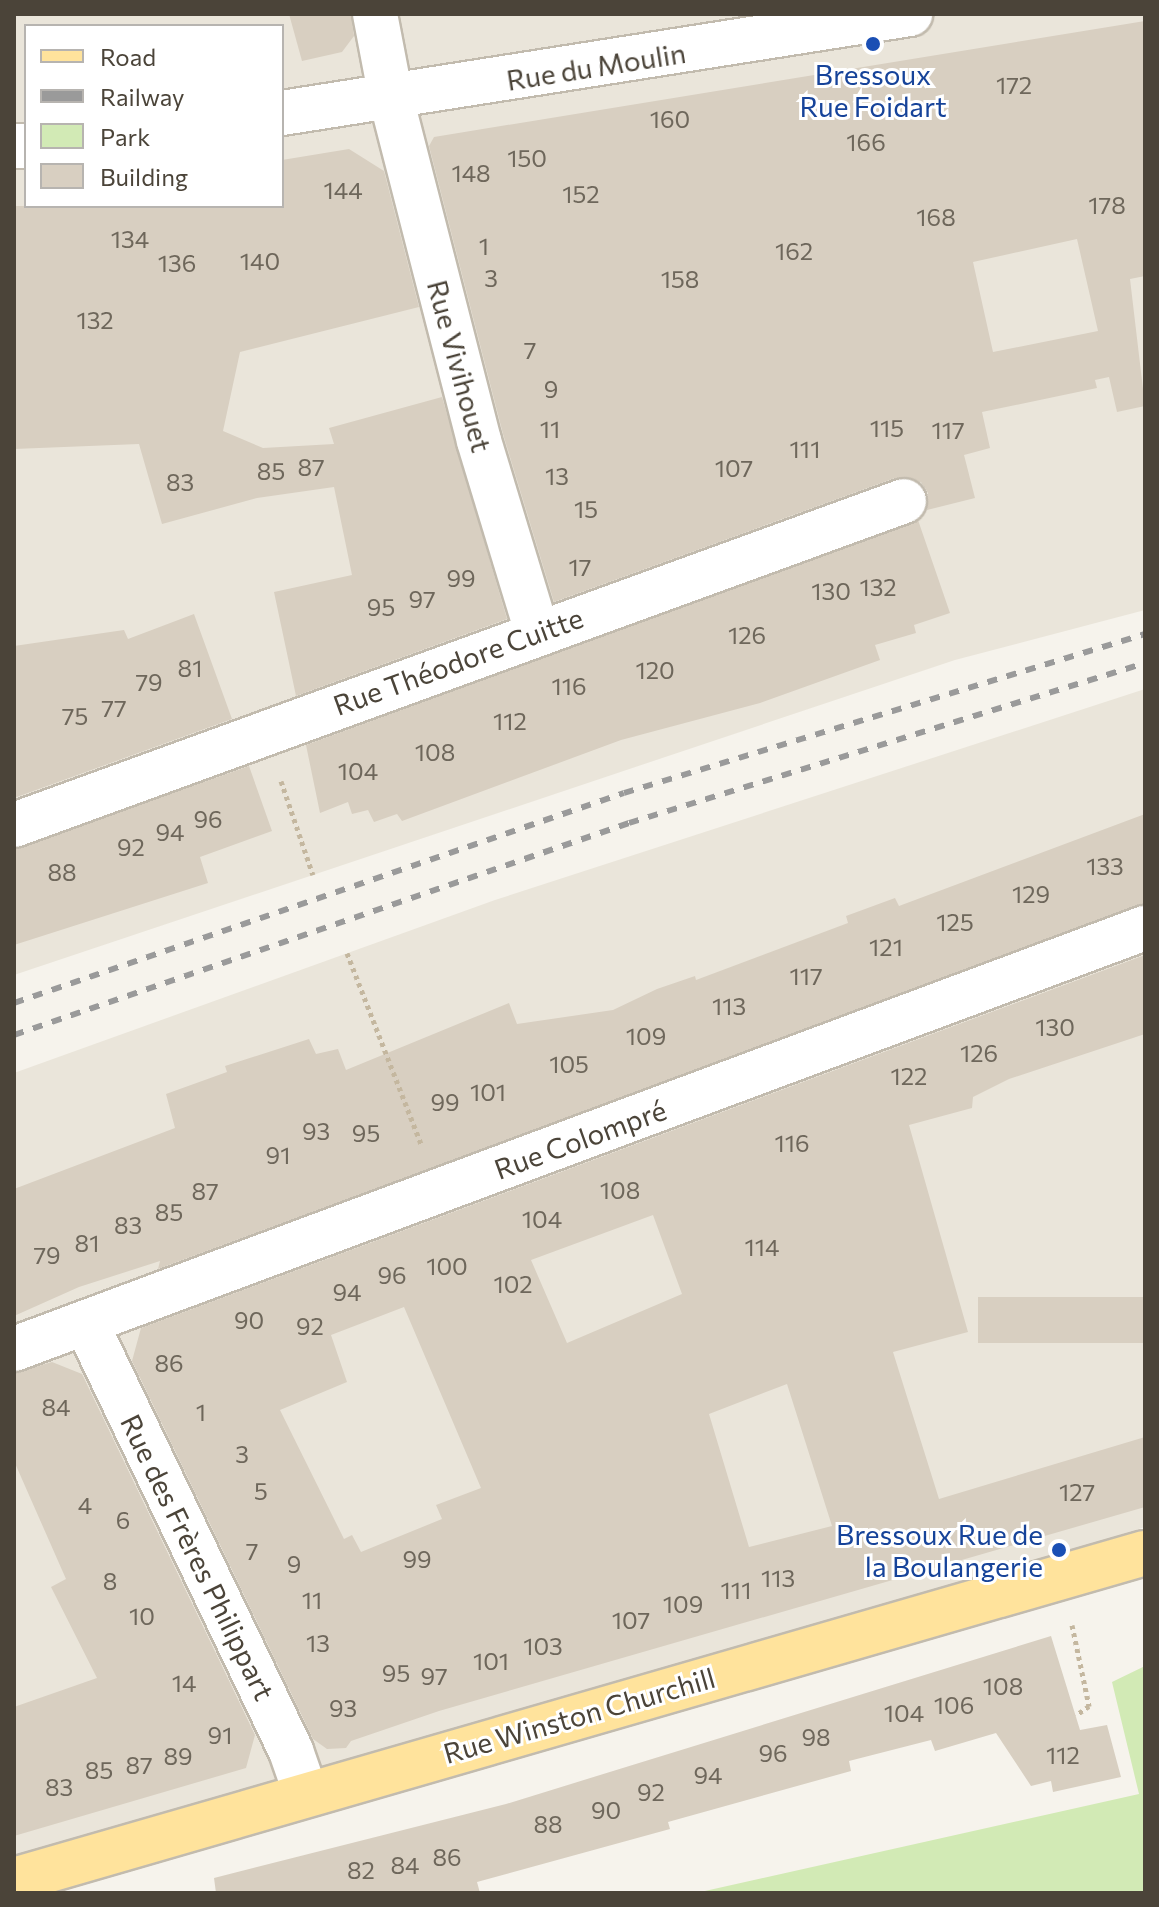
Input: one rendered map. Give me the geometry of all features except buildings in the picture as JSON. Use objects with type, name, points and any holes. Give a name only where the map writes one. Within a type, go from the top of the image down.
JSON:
[{"type":"main road","name":"Rue Winston Churchill","points":[[14,1880],[1145,1553]]},
{"type":"street","name":"Rue Vivihouet","points":[[375,14],[391,98],[479,441],[537,632]]},
{"type":"street","name":"Rue du Moulin","points":[[284,113],[910,14]]},
{"type":"street","name":"Rue Théodore Cuitte","points":[[14,825],[537,632],[904,501]]},
{"type":"street","name":"Rue Colompré","points":[[14,1349],[1145,928]]},
{"type":"street","name":"Rue des Frères Philippart","points":[[86,1323],[291,1751],[306,1794]]},
{"type":"path","points":[[267,732],[313,875]]},
{"type":"path","points":[[347,953],[436,1192]]},
{"type":"path","points":[[1072,1629],[1089,1706],[1076,1715]]},
{"type":"shaded area","points":[[14,14],[1145,14],[1145,610],[955,660],[14,975]]},
{"type":"shaded area","points":[[1145,689],[1145,1527],[14,1883],[14,1073],[495,900]]},
{"type":"green space","points":[[1145,1666],[1145,1893],[696,1893],[1139,1794],[1112,1682]]},
{"type":"railway","points":[[14,1003],[624,793],[1145,634]]},
{"type":"railway","points":[[14,1035],[629,823],[1145,663]]},
{"type":"place","name":"Bressoux Rue Foidart","points":[[873,44]]},
{"type":"place","name":"Bressoux Rue de la Boulangerie","points":[[1059,1550]]}]
